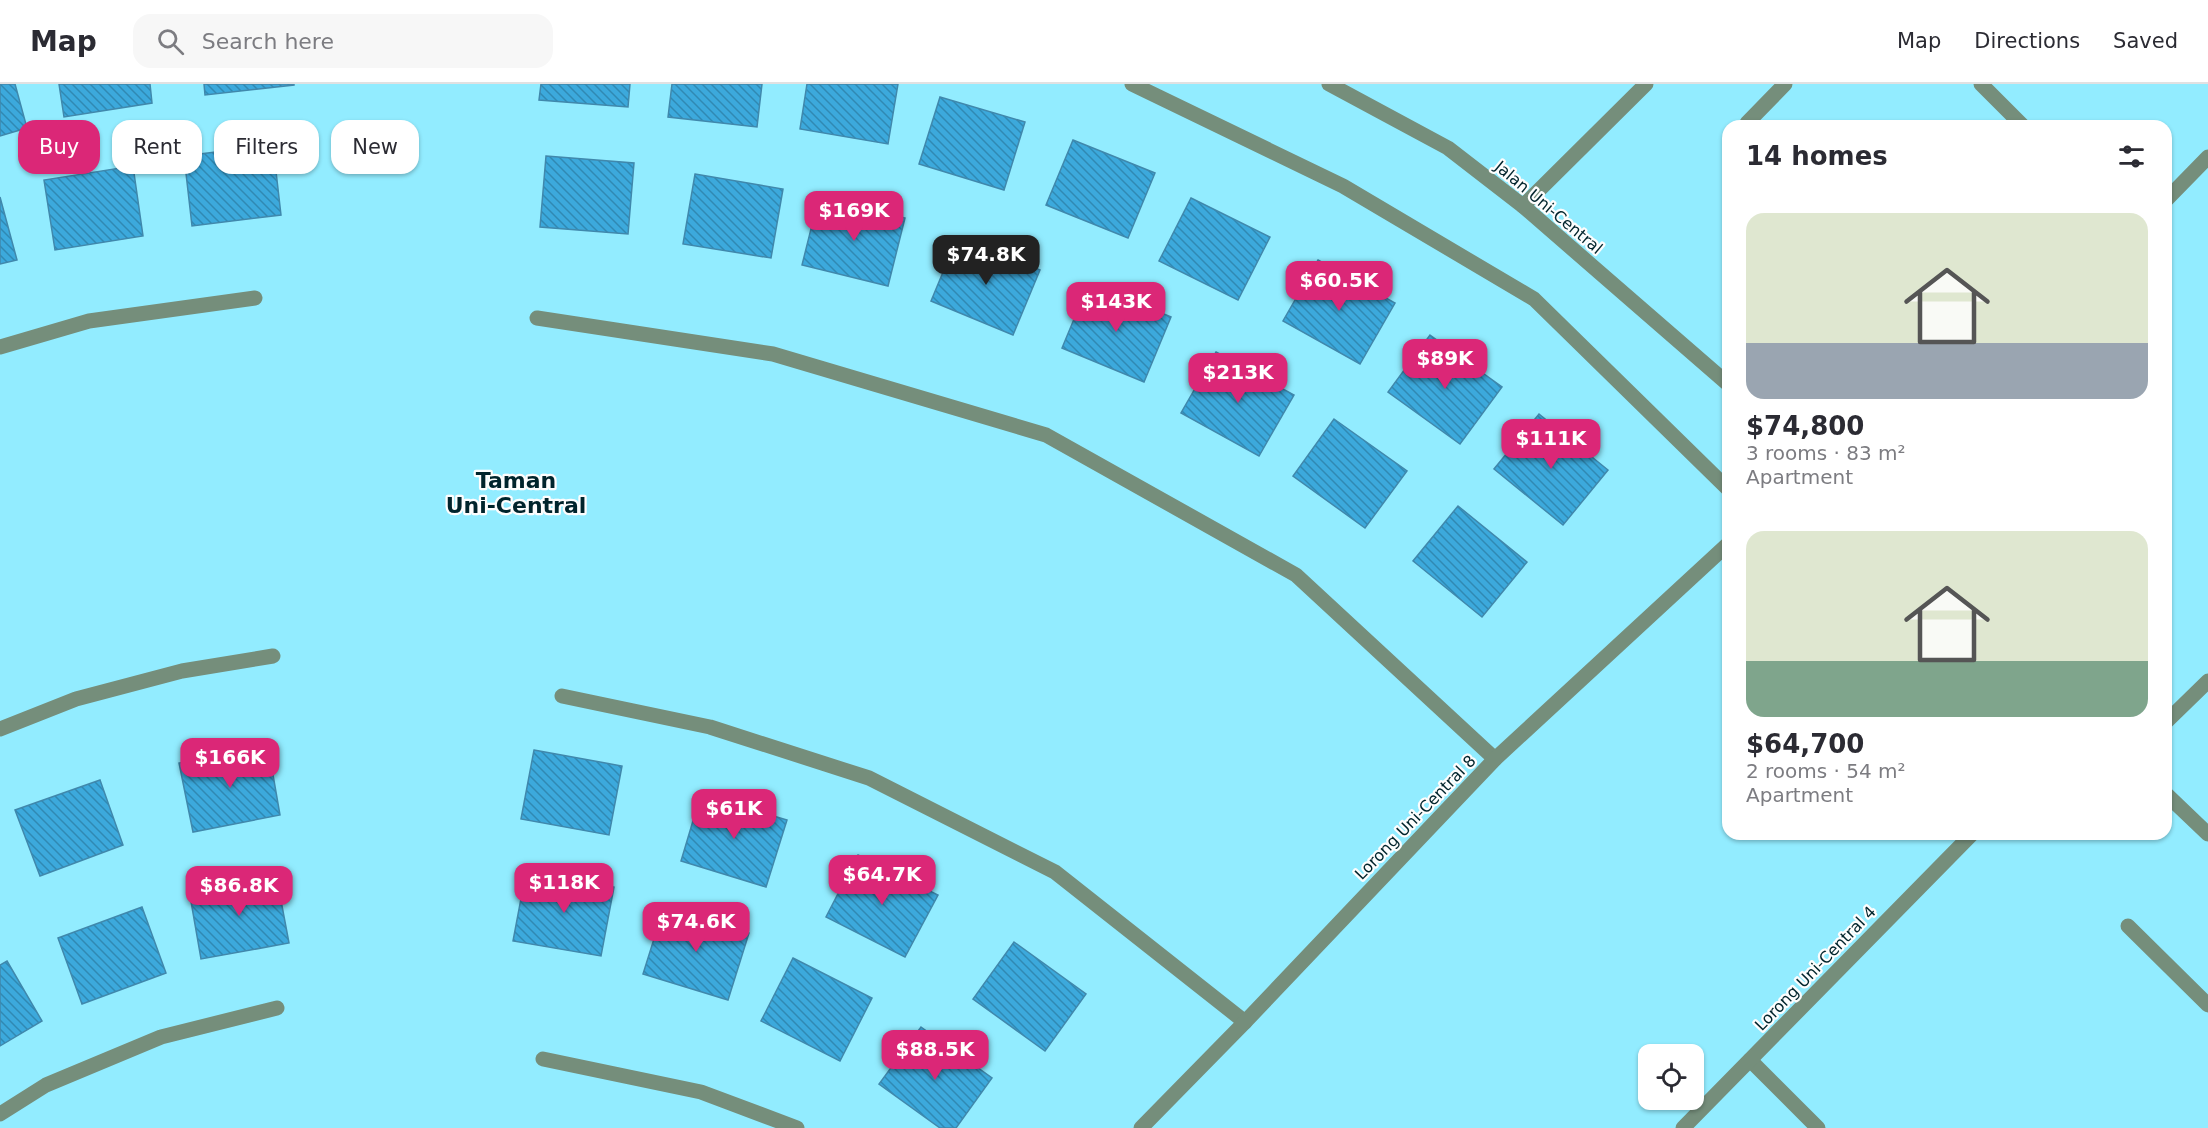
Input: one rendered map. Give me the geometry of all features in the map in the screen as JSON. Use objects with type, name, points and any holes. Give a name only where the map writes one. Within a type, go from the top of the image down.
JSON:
[{"type":"street","points":[[1132,84],[1342,186],[1534,299],[1722,483]]},
{"type":"street","name":"Jalan Uni-Central","points":[[1329,84],[1448,148],[1523,206],[1722,379]]},
{"type":"street","points":[[1523,206],[1646,84]]},
{"type":"street","points":[[1750,120],[1785,84]]},
{"type":"street","points":[[1981,84],[2017,120]]},
{"type":"street","points":[[2172,194],[2208,157]]},
{"type":"street","points":[[0,347],[89,321],[255,298]]},
{"type":"street","points":[[537,318],[773,354],[1046,435],[1296,575],[1495,759]]},
{"type":"street","name":"Lorong Uni-Central 8","points":[[1141,1128],[1495,759],[1722,550]]},
{"type":"street","points":[[0,729],[76,699],[182,670],[273,656]]},
{"type":"street","points":[[2172,716],[2208,681]]},
{"type":"street","points":[[562,696],[710,727],[869,778],[1055,872],[1245,1022]]},
{"type":"street","points":[[2172,800],[2208,834]]},
{"type":"street","name":"Lorong Uni-Central 4","points":[[1683,1128],[1966,840]]},
{"type":"street","points":[[2128,926],[2208,1005]]},
{"type":"street","points":[[0,1114],[46,1084],[161,1037],[277,1008]]},
{"type":"street","points":[[543,1059],[701,1092],[797,1128]]},
{"type":"street","points":[[1750,1060],[1818,1128]]},
{"type":"building","points":[[0,84],[15,84],[25,120],[18,120],[18,131],[0,136]]},
{"type":"building","points":[[59,84],[150,84],[152,103],[64,117]]},
{"type":"building","points":[[204,84],[294,84],[294,85],[205,95]]},
{"type":"building","points":[[541,84],[630,84],[628,107],[539,100]]},
{"type":"building","points":[[672,84],[762,84],[757,127],[668,117]]},
{"type":"building","points":[[807,84],[898,84],[888,144],[800,129]]},
{"type":"building","points":[[940,97],[1025,122],[1004,190],[919,164]]},
{"type":"building","points":[[1073,140],[1155,173],[1128,238],[1046,205]]},
{"type":"building","points":[[214,152],[214,174],[276,174],[281,215],[192,226],[186,174],[202,174],[202,154]]},
{"type":"building","points":[[546,156],[634,163],[628,234],[540,227]]},
{"type":"building","points":[[112,169],[112,174],[134,174],[143,236],[55,250],[44,180],[82,174],[100,174],[100,171]]},
{"type":"building","points":[[695,174],[783,189],[771,258],[683,244]]},
{"type":"building","points":[[0,197],[17,260],[0,264]]},
{"type":"building","points":[[819,197],[905,218],[888,286],[802,265]]},
{"type":"building","points":[[1191,198],[1270,237],[1238,300],[1159,261]]},
{"type":"building","points":[[958,236],[1040,270],[1013,335],[931,301]]},
{"type":"building","points":[[1318,260],[1395,303],[1360,364],[1283,321]]},
{"type":"building","points":[[1089,283],[1171,317],[1144,382],[1062,348]]},
{"type":"building","points":[[1430,335],[1502,387],[1460,444],[1388,392]]},
{"type":"building","points":[[1216,352],[1294,395],[1259,456],[1181,413]]},
{"type":"building","points":[[1539,414],[1608,470],[1563,525],[1494,469]]},
{"type":"building","points":[[1334,419],[1407,471],[1365,528],[1293,476]]},
{"type":"building","points":[[1458,506],[1527,562],[1482,617],[1413,561]]},
{"type":"building","points":[[268,746],[280,815],[193,832],[179,763]]},
{"type":"building","points":[[534,750],[622,766],[609,835],[521,819]]},
{"type":"building","points":[[100,780],[123,845],[40,876],[15,810]]},
{"type":"building","points":[[701,794],[787,820],[766,887],[681,861]]},
{"type":"building","points":[[858,855],[938,895],[905,957],[826,917]]},
{"type":"building","points":[[526,872],[614,887],[601,956],[513,941]]},
{"type":"building","points":[[276,874],[289,943],[201,959],[189,890]]},
{"type":"building","points":[[142,907],[166,973],[82,1004],[58,938]]},
{"type":"building","points":[[664,907],[749,933],[728,1000],[643,974]]},
{"type":"building","points":[[1014,942],[1086,994],[1045,1051],[973,999]]},
{"type":"building","points":[[793,958],[872,998],[840,1061],[761,1021]]},
{"type":"building","points":[[7,961],[42,1021],[0,1046],[0,965]]},
{"type":"building","points":[[921,1027],[992,1078],[956,1128],[940,1128],[879,1084]]},
{"type":"district","name":"Taman Uni-Central","points":[[516,492]]}]
